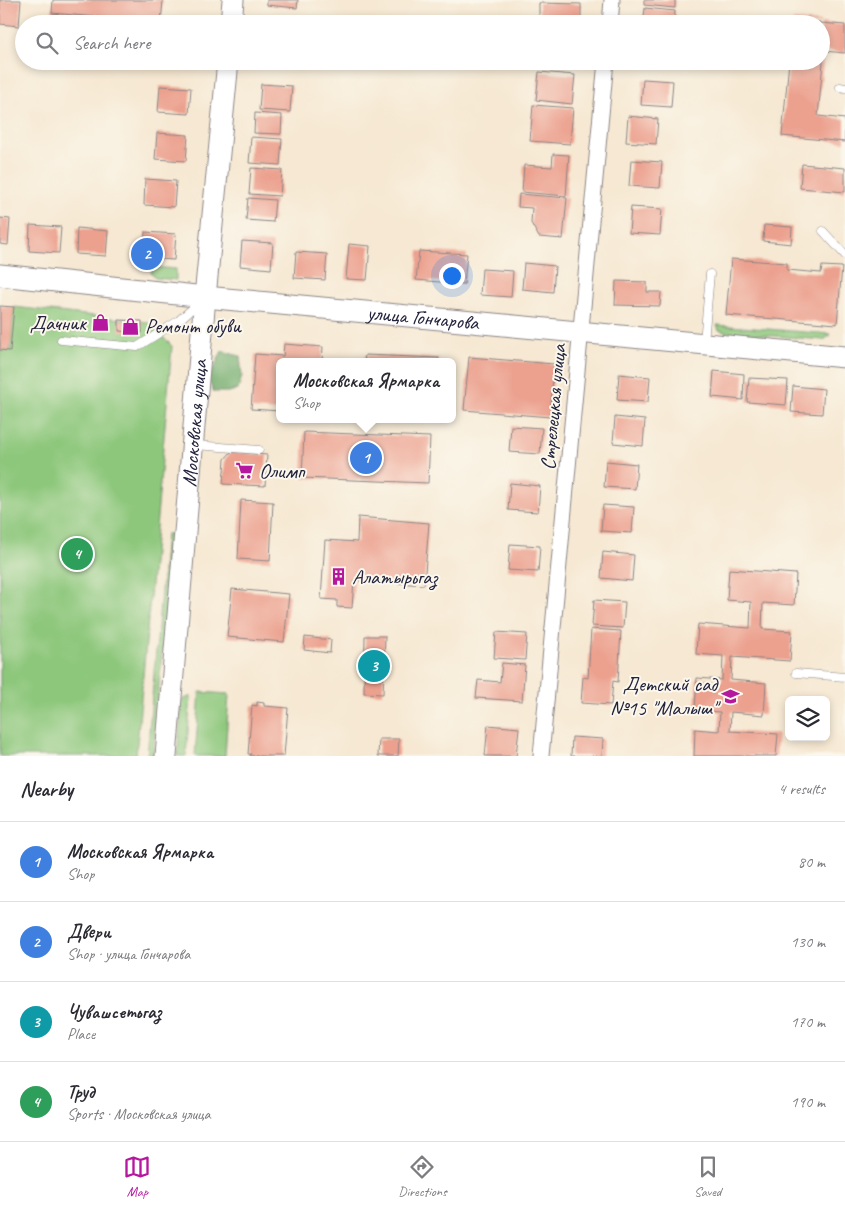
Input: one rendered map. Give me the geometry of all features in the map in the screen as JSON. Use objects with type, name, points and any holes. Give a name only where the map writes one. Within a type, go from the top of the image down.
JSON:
[{"type":"main road","points":[[232,15],[234,0]]},
{"type":"main road","name":"Московская улица","points":[[166,756],[205,297],[227,70]]},
{"type":"main road","name":"улица Гончарова","points":[[0,275],[205,297],[845,357]]},
{"type":"street","points":[[611,15],[612,0]]},
{"type":"street","name":"Стрелецкая улица","points":[[541,756],[605,70]]},
{"type":"lane","points":[[823,231],[845,255]]},
{"type":"lane","points":[[704,344],[710,274]]},
{"type":"lane","points":[[61,340],[137,347],[178,321],[205,297]]},
{"type":"lane","points":[[192,445],[259,450]]},
{"type":"lane","points":[[796,673],[845,677]]},
{"type":"green space","points":[[152,267],[176,269],[176,280],[155,278],[151,273]]},
{"type":"green space","points":[[14,307],[148,322],[172,346],[136,756],[0,756],[0,350],[10,351]]},
{"type":"green space","points":[[717,325],[830,334],[824,340],[725,332],[719,330]]},
{"type":"green space","points":[[222,351],[240,356],[242,376],[238,390],[214,392],[208,380]]},
{"type":"green space","points":[[166,534],[172,534],[153,756],[147,756]]},
{"type":"green space","points":[[200,692],[229,694],[225,756],[195,756]]},
{"type":"green space","points":[[191,696],[186,756],[177,756],[182,700]]},
{"type":"building","points":[[0,0],[21,0],[20,15],[15,15],[15,26],[0,24]]},
{"type":"building","points":[[53,0],[163,0],[162,15],[74,15],[52,13]]},
{"type":"building","points":[[267,0],[298,0],[297,8],[267,5]]},
{"type":"building","points":[[644,0],[675,0],[675,8],[644,5]]},
{"type":"building","points":[[539,3],[581,4],[581,15],[539,15]]},
{"type":"building","points":[[645,8],[675,11],[675,15],[644,15]]},
{"type":"building","points":[[830,24],[845,25],[845,53],[830,52]]},
{"type":"building","points":[[788,70],[822,70],[818,116],[845,119],[845,142],[782,136]]},
{"type":"building","points":[[539,72],[575,75],[572,104],[536,100]]},
{"type":"building","points":[[643,79],[673,81],[671,107],[641,105]]},
{"type":"building","points":[[261,84],[292,86],[290,112],[259,110]]},
{"type":"building","points":[[160,86],[191,88],[189,114],[158,112]]},
{"type":"building","points":[[533,105],[573,108],[570,144],[530,141]]},
{"type":"building","points":[[255,113],[282,115],[281,134],[254,133]]},
{"type":"building","points":[[628,116],[658,119],[656,144],[626,142]]},
{"type":"building","points":[[157,133],[188,135],[186,161],[155,159]]},
{"type":"building","points":[[251,137],[282,139],[280,165],[249,163]]},
{"type":"building","points":[[553,154],[569,155],[566,196],[522,192],[524,165],[552,167]]},
{"type":"building","points":[[631,160],[662,162],[660,188],[629,186]]},
{"type":"building","points":[[802,164],[845,168],[845,192],[800,188]]},
{"type":"building","points":[[251,168],[282,170],[280,196],[249,194]]},
{"type":"building","points":[[145,179],[176,181],[174,207],[144,205]]},
{"type":"building","points":[[519,194],[567,198],[563,239],[539,237],[531,223],[532,208],[518,207]]},
{"type":"building","points":[[248,198],[275,200],[273,222],[246,220]]},
{"type":"building","points":[[631,207],[662,209],[660,235],[629,233]]},
{"type":"building","points":[[0,218],[10,219],[8,245],[0,244]]},
{"type":"building","points":[[30,225],[61,227],[59,253],[29,251]]},
{"type":"building","points":[[764,225],[792,227],[791,244],[763,241]]},
{"type":"building","points":[[77,228],[108,231],[106,256],[76,254]]},
{"type":"building","points":[[145,232],[176,234],[174,260],[144,258]]},
{"type":"building","points":[[242,241],[273,243],[271,269],[240,266]]},
{"type":"building","points":[[349,244],[370,246],[367,280],[346,279]]},
{"type":"building","points":[[419,251],[467,254],[464,284],[416,280]]},
{"type":"building","points":[[296,252],[327,254],[325,280],[294,278]]},
{"type":"building","points":[[731,259],[787,263],[787,270],[821,273],[822,266],[842,267],[837,324],[726,315]]},
{"type":"building","points":[[524,263],[555,266],[553,292],[522,289]]},
{"type":"building","points":[[482,269],[513,271],[511,297],[480,295]]},
{"type":"building","points":[[616,281],[647,282],[647,292],[661,292],[660,306],[615,305]]},
{"type":"building","points":[[0,306],[14,307],[10,351],[0,350]]},
{"type":"building","name":"Ремонт обуви","points":[[119,320],[142,321],[142,333],[119,331]]},
{"type":"building","points":[[284,344],[323,347],[322,358],[276,358],[276,411],[251,409],[255,354],[283,356]]},
{"type":"building","points":[[365,355],[439,358],[365,358]]},
{"type":"building","points":[[469,357],[554,364],[550,417],[464,410]]},
{"type":"building","points":[[714,371],[744,374],[743,400],[712,397]]},
{"type":"building","points":[[619,374],[650,377],[648,402],[617,400]]},
{"type":"building","points":[[749,378],[788,380],[786,405],[747,402]]},
{"type":"building","points":[[793,386],[824,389],[822,414],[791,412]]},
{"type":"building","points":[[615,417],[645,420],[643,446],[613,443]]},
{"type":"building","points":[[511,426],[542,428],[540,454],[509,452]]},
{"type":"building","points":[[304,432],[430,437],[428,483],[302,478]]},
{"type":"building","name":"Олимп","points":[[231,452],[267,455],[265,486],[223,484],[225,459]]},
{"type":"building","points":[[606,461],[637,464],[635,489],[604,487]]},
{"type":"building","points":[[510,483],[540,486],[538,512],[508,510]]},
{"type":"building","points":[[241,500],[273,502],[270,561],[238,559]]},
{"type":"building","points":[[603,505],[634,507],[632,533],[601,531]]},
{"type":"building","points":[[358,517],[429,523],[424,585],[354,580],[352,608],[337,607],[337,600],[321,599],[325,540],[357,542]]},
{"type":"building","points":[[510,544],[540,546],[538,572],[508,570]]},
{"type":"building","points":[[603,552],[634,555],[632,581],[601,578]]},
{"type":"building","points":[[729,569],[796,574],[794,605],[763,603],[762,629],[792,631],[790,661],[732,657],[731,680],[766,683],[764,715],[731,712],[730,731],[778,734],[776,756],[694,756],[695,729],[719,731],[720,712],[695,710],[697,678],[722,680],[723,656],[696,654],[698,624],[750,628],[751,602],[727,600]]},
{"type":"building","points":[[232,589],[289,594],[284,642],[227,637]]},
{"type":"building","points":[[594,600],[625,602],[623,628],[592,626]]},
{"type":"building","points":[[591,629],[621,631],[618,682],[613,681],[611,705],[581,703],[583,677],[588,678]]},
{"type":"building","points":[[496,632],[527,634],[525,660],[494,658]]},
{"type":"building","points":[[365,636],[385,636],[383,694],[364,693]]},
{"type":"building","points":[[305,637],[331,640],[330,653],[304,650]]},
{"type":"building","points":[[502,663],[525,665],[522,701],[476,698],[478,680],[500,682]]},
{"type":"building","points":[[257,702],[264,703],[264,706],[288,708],[284,756],[250,756],[251,754],[248,754],[252,705],[257,706]]},
{"type":"building","points":[[488,725],[519,728],[516,756],[485,756]]},
{"type":"building","points":[[572,737],[603,739],[602,756],[571,756]]},
{"type":"building","points":[[379,739],[399,739],[398,756],[378,756]]},
{"type":"place","name":"Двери","points":[[147,254]]},
{"type":"place","name":"Дачник","points":[[100,323]]},
{"type":"place","name":"Ремонт обуви","points":[[131,326]]},
{"type":"place","name":"Московская Ярмарка","points":[[366,458]]},
{"type":"place","name":"Олимп","points":[[245,471]]},
{"type":"place","name":"Труд","points":[[77,554]]},
{"type":"place","name":"Алатырьгаз","points":[[338,577]]},
{"type":"place","name":"Чувашсетьгаз","points":[[374,666]]},
{"type":"place","name":"Детский сад №15 \"Малыш\"","points":[[731,696]]}]
